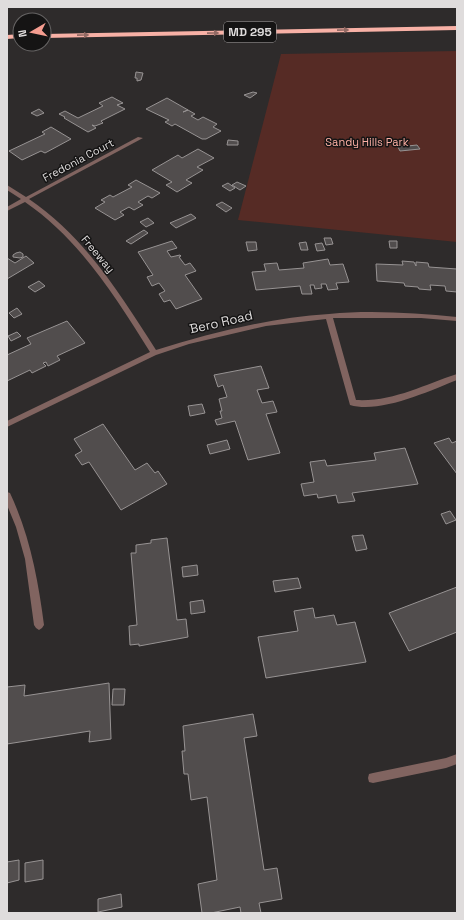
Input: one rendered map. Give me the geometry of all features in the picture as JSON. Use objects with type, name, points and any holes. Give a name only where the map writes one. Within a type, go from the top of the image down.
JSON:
[{"type":"highway","name":"MD 295","points":[[52,36],[457,28]]},
{"type":"street","name":"Fredonia Court","points":[[7,209],[140,138]]},
{"type":"street","name":"Freeway","points":[[7,187],[59,225],[89,257],[113,288],[154,352]]},
{"type":"street","name":"Bero Road","points":[[7,424],[154,352],[188,342],[266,324],[329,316],[421,316],[457,319]]},
{"type":"street","points":[[329,316],[353,403],[367,404],[384,402],[457,377]]},
{"type":"street","points":[[7,496],[22,532],[33,574],[39,625]]},
{"type":"street","points":[[374,778],[446,763],[457,759]]},
{"type":"green space","name":"Sandy Hills Park","points":[[457,51],[457,242],[238,220],[281,54]]},
{"type":"building","points":[[136,72],[143,73],[141,80],[137,81],[137,78],[135,78]]},
{"type":"building","points":[[253,92],[257,93],[250,98],[244,95]]},
{"type":"building","points":[[112,97],[123,103],[117,105],[125,109],[101,121],[103,123],[95,126],[92,125],[96,128],[88,132],[59,114],[65,111],[78,118],[103,106],[99,103]]},
{"type":"building","points":[[167,98],[195,114],[191,116],[198,120],[203,117],[217,124],[213,127],[221,131],[206,139],[202,139],[175,124],[172,126],[165,122],[169,120],[146,109]]},
{"type":"building","points":[[39,109],[44,113],[37,116],[31,113]]},
{"type":"building","points":[[51,127],[71,139],[45,153],[41,151],[22,160],[9,151],[45,134],[42,132]]},
{"type":"building","points":[[228,140],[238,141],[238,145],[227,145]]},
{"type":"building","points":[[417,145],[420,149],[400,151],[398,147]]},
{"type":"building","points":[[198,149],[214,158],[197,167],[203,170],[186,180],[192,183],[177,192],[166,185],[172,182],[152,170],[178,155],[182,158]]},
{"type":"building","points":[[136,180],[160,193],[152,198],[148,196],[138,202],[143,205],[134,210],[129,207],[120,212],[124,215],[115,220],[95,208],[105,202],[101,200],[110,195],[113,197],[132,187],[128,185]]},
{"type":"building","points":[[237,182],[246,186],[240,190],[232,185]]},
{"type":"building","points":[[228,183],[235,188],[230,191],[222,186]]},
{"type":"building","points":[[222,202],[232,208],[226,212],[216,205]]},
{"type":"building","points":[[191,214],[196,218],[176,228],[170,223]]},
{"type":"building","points":[[148,218],[154,223],[146,227],[140,222]]},
{"type":"building","points":[[144,230],[148,233],[131,244],[126,241]]},
{"type":"building","points":[[324,238],[331,238],[333,244],[326,245]]},
{"type":"building","points":[[172,241],[177,248],[167,251],[171,257],[180,255],[181,256],[179,257],[185,265],[190,263],[196,271],[185,275],[202,299],[176,309],[170,300],[164,302],[159,294],[165,291],[159,283],[152,286],[147,277],[153,275],[138,252]]},
{"type":"building","points":[[389,241],[397,241],[397,248],[390,248]]},
{"type":"building","points":[[246,242],[256,242],[257,250],[248,251]]},
{"type":"building","points":[[306,242],[308,250],[301,250],[299,243]]},
{"type":"building","points":[[322,243],[325,250],[317,251],[315,244]]},
{"type":"building","points":[[20,252],[23,254],[23,257],[13,257],[13,255]]},
{"type":"building","points":[[26,256],[34,263],[7,279],[7,258],[15,263]]},
{"type":"building","points":[[328,259],[330,265],[343,264],[349,282],[336,283],[338,289],[328,290],[326,284],[321,284],[322,288],[315,289],[314,285],[310,285],[312,294],[302,294],[300,286],[256,290],[252,272],[266,271],[264,264],[277,263],[279,270],[304,268],[303,263]]},
{"type":"building","points":[[402,261],[414,262],[416,266],[416,262],[428,263],[429,267],[457,269],[457,292],[446,291],[445,286],[430,285],[431,290],[405,286],[404,283],[377,281],[376,264],[403,265]]},
{"type":"building","points":[[39,281],[45,286],[35,292],[28,287]]},
{"type":"building","points":[[17,308],[22,314],[14,318],[9,313]]},
{"type":"building","points":[[67,321],[85,343],[57,356],[60,360],[48,366],[46,362],[43,363],[46,366],[32,373],[30,370],[7,381],[7,355],[31,344],[27,338]]},
{"type":"building","points":[[17,332],[21,336],[11,341],[8,336]]},
{"type":"building","points":[[261,366],[269,388],[257,390],[262,403],[273,401],[277,412],[266,414],[280,453],[248,460],[235,421],[217,425],[215,420],[222,418],[219,399],[227,397],[223,385],[218,387],[214,375]]},
{"type":"building","points":[[202,404],[205,413],[190,416],[188,406]]},
{"type":"building","points":[[103,424],[135,470],[147,463],[155,473],[158,471],[167,484],[121,510],[89,462],[82,465],[75,455],[82,451],[74,439]]},
{"type":"building","points":[[449,438],[452,443],[457,441],[457,474],[434,443]]},
{"type":"building","points":[[227,440],[230,449],[210,454],[207,445]]},
{"type":"building","points":[[405,448],[418,484],[352,493],[355,501],[338,503],[336,495],[318,498],[317,494],[304,496],[301,484],[314,482],[310,462],[325,460],[327,466],[376,460],[374,453]]},
{"type":"building","points":[[450,511],[456,520],[446,524],[441,514]]},
{"type":"building","points":[[363,535],[367,549],[356,551],[352,536]]},
{"type":"building","points":[[167,538],[177,620],[186,619],[188,637],[139,646],[139,644],[130,645],[129,626],[137,625],[131,553],[136,553],[136,545],[151,543],[151,540]]},
{"type":"building","points":[[197,565],[198,575],[183,577],[182,567]]},
{"type":"building","points":[[298,578],[301,588],[275,592],[273,581]]},
{"type":"building","points":[[457,587],[457,632],[409,651],[389,613]]},
{"type":"building","points":[[203,600],[205,612],[191,614],[190,602]]},
{"type":"building","points":[[313,608],[315,618],[334,615],[337,625],[355,622],[366,662],[266,678],[258,637],[298,631],[294,611]]},
{"type":"building","points":[[109,683],[111,739],[89,742],[90,731],[7,744],[7,687],[25,685],[24,696]]},
{"type":"building","points":[[113,689],[125,689],[124,705],[112,705]]},
{"type":"building","points":[[253,714],[257,736],[244,738],[264,870],[277,868],[282,899],[259,903],[261,913],[241,913],[240,907],[211,913],[202,913],[198,884],[217,880],[207,797],[191,800],[188,774],[184,774],[182,751],[185,751],[183,726]]},
{"type":"building","points":[[19,860],[19,880],[7,883],[7,862]]},
{"type":"building","points":[[43,860],[43,879],[25,882],[25,863]]},
{"type":"building","points":[[121,894],[122,907],[98,912],[98,899]]}]
